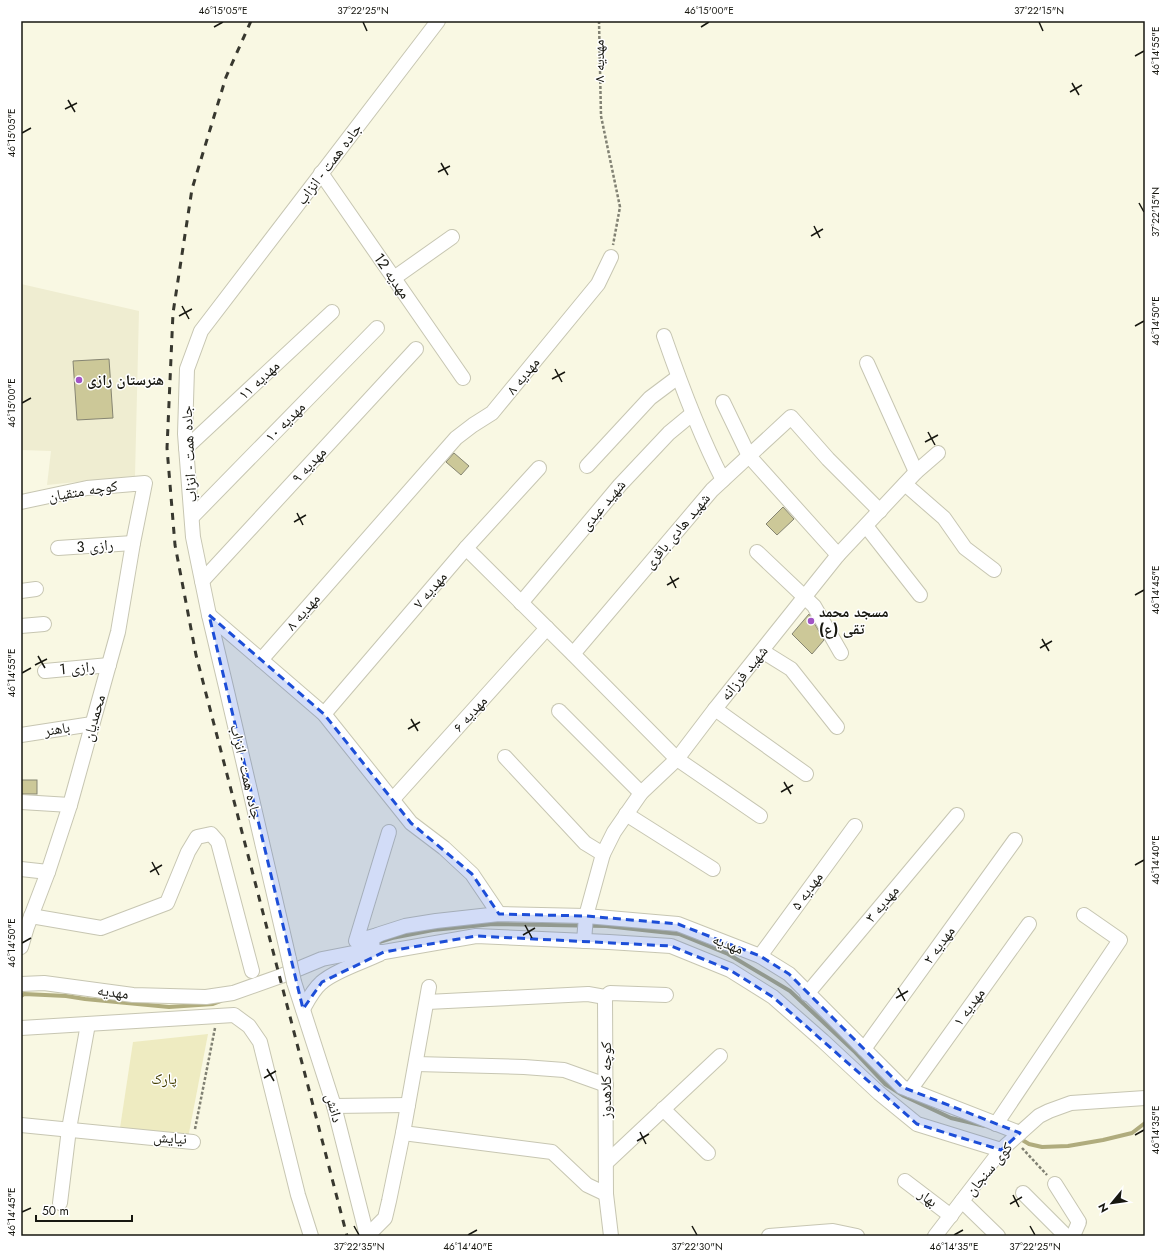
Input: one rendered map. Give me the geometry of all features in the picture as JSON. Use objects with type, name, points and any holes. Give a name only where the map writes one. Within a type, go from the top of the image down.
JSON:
[{"type":"street","name":"جاده همت - انزاب","points":[[294,982],[208,615],[193,537],[184,434],[188,369],[201,331],[438,21]]},
{"type":"street","name":"مهدیه 12","points":[[321,173],[463,378]]},
{"type":"street","points":[[394,278],[452,237]]},
{"type":"street","name":"مهدیه ۸","points":[[261,660],[456,438],[492,413],[598,284],[611,257]]},
{"type":"street","name":"مهدیه ۱۱","points":[[186,448],[332,312]]},
{"type":"street","name":"مهدیه ۱۰","points":[[192,516],[377,328]]},
{"type":"street","points":[[664,336],[692,414],[723,480]]},
{"type":"street","name":"مهدیه ۹","points":[[202,581],[416,349]]},
{"type":"street","points":[[867,363],[916,472]]},
{"type":"street","points":[[587,466],[650,398],[678,377]]},
{"type":"street","points":[[723,402],[749,456],[838,555]]},
{"type":"street","name":"شهید عبدی","points":[[521,603],[620,485],[669,433],[692,414]]},
{"type":"street","name":"شهید هادی باقری","points":[[573,654],[712,490],[791,417],[828,459],[880,511]]},
{"type":"street","name":"شهید فرزانه","points":[[584,941],[586,916],[602,854],[614,832],[640,793],[677,759],[838,555],[916,472],[938,453]]},
{"type":"street","name":"مهدیه ۷","points":[[324,714],[466,548],[539,468]]},
{"type":"street","name":"کوچه متقیان","points":[[21,502],[87,488],[145,483]]},
{"type":"street","name":"محمدیان","points":[[21,947],[26,923],[48,872],[70,804],[118,632],[145,483]]},
{"type":"street","points":[[905,484],[944,518],[966,548],[994,570]]},
{"type":"street","points":[[866,526],[920,594]]},
{"type":"street","name":"رازی 3","points":[[58,548],[133,543]]},
{"type":"street","points":[[466,548],[677,759],[760,816]]},
{"type":"street","points":[[757,552],[814,606],[841,653]]},
{"type":"street","points":[[21,591],[36,589]]},
{"type":"street","points":[[208,615],[324,714],[411,823],[444,848],[472,874],[499,914]]},
{"type":"street","points":[[21,626],[44,624]]},
{"type":"street","name":"مهدیه ۶","points":[[393,799],[547,628]]},
{"type":"street","points":[[762,651],[791,669],[837,727]]},
{"type":"street","name":"رازی 1","points":[[45,670],[109,664]]},
{"type":"street","points":[[715,709],[806,774]]},
{"type":"street","points":[[559,710],[640,793]]},
{"type":"street","name":"باهنر","points":[[21,735],[92,724]]},
{"type":"street","points":[[505,757],[585,843],[602,854]]},
{"type":"street","points":[[21,802],[70,804]]},
{"type":"street","points":[[626,814],[713,869]]},
{"type":"street","name":"مهدیه ۳","points":[[808,994],[957,815]]},
{"type":"street","name":"مهدیه ۵","points":[[760,956],[855,826]]},
{"type":"street","name":"مهدیه","points":[[389,832],[356,942],[406,926],[499,914],[586,916],[678,924],[760,956],[789,974],[902,1087],[996,1124],[1017,1136]]},
{"type":"street","points":[[26,923],[101,928],[167,903],[188,852],[197,837],[211,834],[218,842],[252,971]]},
{"type":"street","name":"مهدیه ۲","points":[[864,1049],[1015,840]]},
{"type":"street","points":[[21,869],[48,872]]},
{"type":"street","points":[[996,1124],[1120,940],[1084,915]]},
{"type":"street","name":"مهدیه ۱","points":[[910,1090],[1029,924]]},
{"type":"street","points":[[379,934],[373,937],[372,946],[380,952]]},
{"type":"street","points":[[303,1009],[314,990],[322,982],[338,972],[380,952],[476,936],[671,946],[730,970],[773,997],[879,1093],[916,1124],[1001,1150]]},
{"type":"street","name":"مهدیه","points":[[21,984],[44,982],[133,995],[206,997],[233,993],[281,976],[322,959],[358,952],[380,952]]},
{"type":"street","name":"دانش","points":[[294,982],[334,1106],[367,1236]]},
{"type":"street","points":[[367,1236],[385,1218],[403,1133],[429,987]]},
{"type":"street","points":[[427,1002],[588,994],[605,997],[610,993],[666,996]]},
{"type":"street","name":"کوچه کلاهدوز","points":[[605,997],[606,1194],[611,1236]]},
{"type":"street","points":[[21,1028],[234,1015],[250,1026],[260,1042],[298,1195],[311,1236]]},
{"type":"street","points":[[60,1203],[69,1129],[88,1024]]},
{"type":"street","points":[[606,1163],[720,1056]]},
{"type":"street","points":[[416,1064],[524,1067],[564,1070],[606,1085]]},
{"type":"street","name":"کوی سنجان","points":[[935,1236],[1001,1150],[1039,1116],[1071,1103],[1145,1098]]},
{"type":"street","points":[[334,1106],[408,1104]]},
{"type":"street","points":[[663,1109],[708,1153]]},
{"type":"street","name":"نیایش","points":[[21,1125],[193,1142]]},
{"type":"street","points":[[403,1133],[552,1152],[587,1185],[606,1194]]},
{"type":"street","name":"بهار","points":[[905,1181],[951,1216]]},
{"type":"street","points":[[1055,1184],[1079,1222],[1073,1236]]},
{"type":"street","points":[[1023,1193],[1066,1236]]},
{"type":"street","points":[[962,1201],[998,1236]]},
{"type":"street","points":[[769,1236],[833,1230],[857,1236]]},
{"type":"path","name":"مهدیه ۸","points":[[599,21],[601,116],[620,207],[611,257]]},
{"type":"path","name":"نیایش","points":[[193,1142],[218,1016]]},
{"type":"path","points":[[1017,1136],[1055,1184]]},
{"type":"highlighted area","points":[[209,615],[324,714],[411,823],[472,874],[499,914],[586,916],[678,924],[760,956],[789,974],[902,1087],[1020,1133],[1001,1150],[917,1124],[773,997],[730,970],[671,946],[476,936],[384,952],[322,982],[303,1009]]},
{"type":"shaded area","name":"هنرستان رازی","points":[[21,284],[139,311],[135,476],[47,485],[51,451],[21,450]]},
{"type":"green space","name":"پارک","points":[[208,1034],[188,1138],[120,1128],[133,1042]]},
{"type":"building","name":"هنرستان رازی","points":[[109,359],[113,418],[77,420],[73,361]]},
{"type":"building","points":[[454,453],[469,466],[461,475],[446,462]]},
{"type":"building","points":[[783,507],[794,519],[777,535],[766,524]]},
{"type":"building","name":"مسجد محمد تقی (ع)","points":[[809,614],[824,640],[812,654],[792,634]]},
{"type":"building","points":[[21,780],[37,780],[37,794],[21,794]]},
{"type":"waterway","points":[[376,943],[392,938],[433,930],[493,924],[606,926],[679,934],[728,954],[790,991],[854,1051],[885,1084],[904,1096],[951,1118],[985,1126]]},
{"type":"waterway","points":[[21,996],[24,994],[66,996],[169,1007],[213,1004],[221,1001]]},
{"type":"waterway","points":[[1019,1138],[1029,1144],[1042,1147],[1068,1146],[1132,1133],[1145,1123]]},
{"type":"railway","points":[[251,21],[226,77],[192,189],[173,313],[167,448],[175,545],[196,655],[347,1236]]},
{"type":"place","name":"هنرستان رازی","points":[[79,380]]},
{"type":"place","name":"مسجد محمد تقی (ع)","points":[[811,621]]}]
